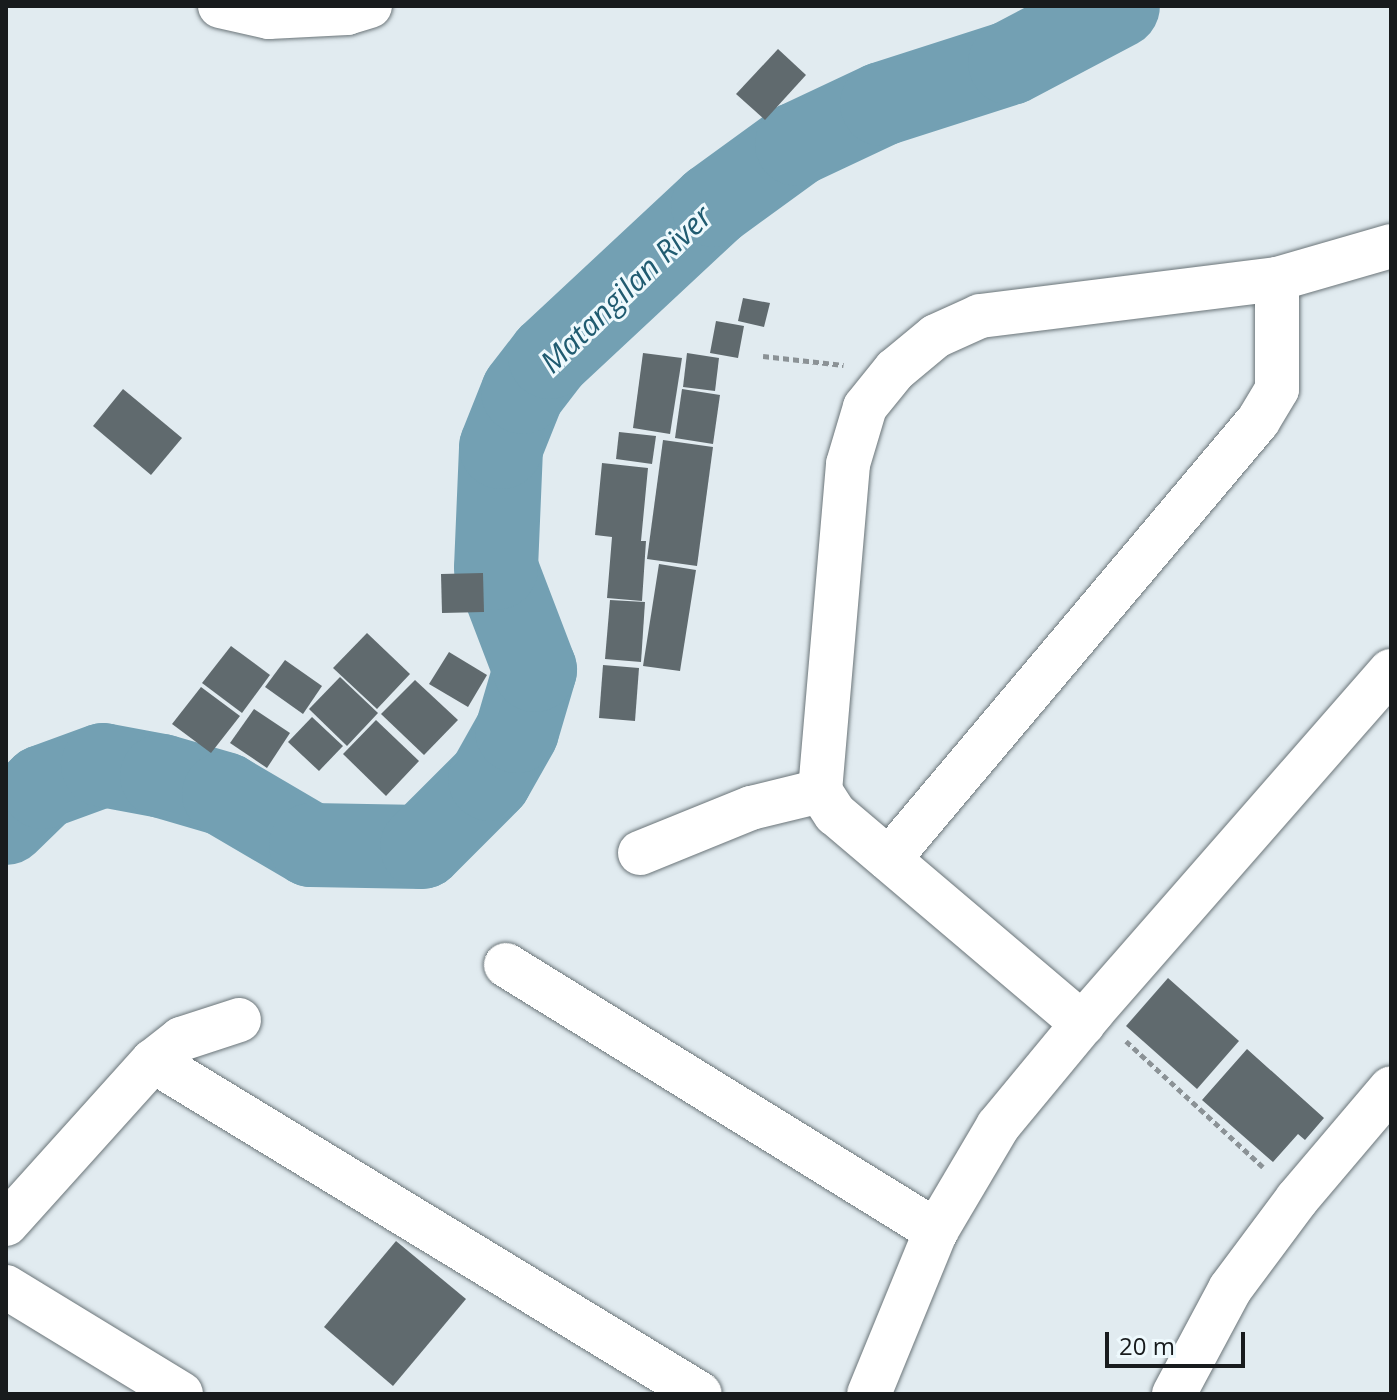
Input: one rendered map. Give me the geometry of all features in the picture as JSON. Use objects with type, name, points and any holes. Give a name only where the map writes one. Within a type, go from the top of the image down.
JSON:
[{"type":"street","points":[[220,6],[269,17],[347,13],[370,6]]},
{"type":"street","points":[[1088,1018],[835,814],[820,791],[848,464],[865,407],[895,370],[936,336],[980,316],[1277,279],[1391,246]]},
{"type":"street","points":[[889,859],[1258,421],[1277,389],[1277,279]]},
{"type":"street","points":[[869,1394],[936,1231],[998,1126],[1088,1018],[1391,671]]},
{"type":"street","points":[[640,853],[751,808],[820,791]]},
{"type":"street","points":[[506,965],[936,1231]]},
{"type":"street","points":[[6,1224],[153,1061],[181,1039],[239,1020]]},
{"type":"street","points":[[153,1061],[700,1394]]},
{"type":"street","points":[[1174,1394],[1230,1289],[1297,1199],[1391,1088]]},
{"type":"street","points":[[6,1287],[181,1394]]},
{"type":"path","points":[[763,356],[895,370]]},
{"type":"path","points":[[1088,1018],[1297,1199]]},
{"type":"building","points":[[778,49],[806,75],[765,120],[736,94]]},
{"type":"building","points":[[743,298],[770,303],[764,327],[738,321]]},
{"type":"building","points":[[716,321],[744,326],[738,358],[710,353]]},
{"type":"building","points":[[643,353],[682,358],[670,434],[633,428]]},
{"type":"building","points":[[687,353],[719,358],[715,391],[683,387]]},
{"type":"building","points":[[123,389],[182,438],[151,475],[93,426]]},
{"type":"building","points":[[682,389],[720,395],[713,444],[675,438]]},
{"type":"building","points":[[619,432],[656,436],[652,464],[616,459]]},
{"type":"building","points":[[663,440],[713,447],[697,566],[647,559]]},
{"type":"building","points":[[602,463],[648,468],[641,541],[646,541],[642,601],[607,598],[612,537],[595,535]]},
{"type":"building","points":[[659,564],[696,570],[680,671],[643,666]]},
{"type":"building","points":[[483,573],[484,612],[442,613],[441,574]]},
{"type":"building","points":[[610,600],[645,602],[641,662],[605,659]]},
{"type":"building","points":[[367,633],[410,674],[377,709],[333,668]]},
{"type":"building","points":[[231,646],[270,675],[242,713],[202,683]]},
{"type":"building","points":[[449,652],[487,675],[468,707],[429,684]]},
{"type":"building","points":[[285,660],[322,686],[303,714],[265,687]]},
{"type":"building","points":[[603,665],[639,668],[635,721],[599,718]]},
{"type":"building","points":[[340,677],[378,713],[347,746],[309,709]]},
{"type":"building","points":[[415,680],[458,720],[424,755],[381,714]]},
{"type":"building","points":[[201,687],[240,716],[211,753],[172,724]]},
{"type":"building","points":[[254,709],[290,733],[267,768],[230,743]]},
{"type":"building","points":[[312,717],[343,746],[319,771],[288,742]]},
{"type":"building","points":[[376,720],[419,761],[386,796],[343,754]]},
{"type":"building","points":[[1168,978],[1239,1041],[1197,1089],[1126,1026]]},
{"type":"building","points":[[1247,1049],[1324,1118],[1305,1140],[1298,1134],[1273,1162],[1202,1100]]},
{"type":"building","points":[[396,1241],[466,1299],[393,1386],[324,1327]]},
{"type":"waterway","name":"Matangilan River","points":[[6,823],[43,787],[103,765],[162,776],[224,794],[311,845],[422,847],[490,779],[517,731],[535,670],[496,568],[501,447],[523,392],[550,357],[713,205],[797,144],[882,104],[1010,63],[1118,6]]}]
